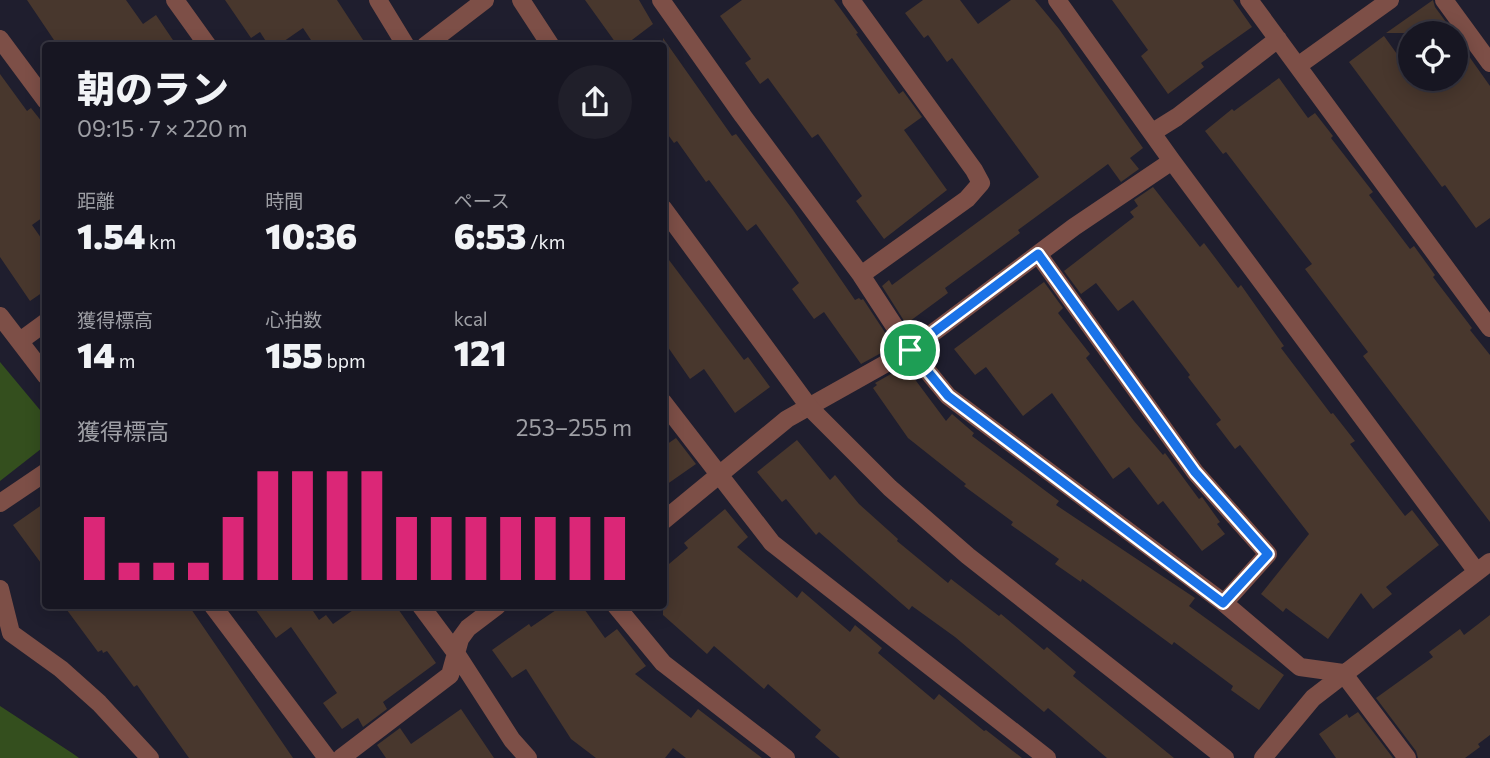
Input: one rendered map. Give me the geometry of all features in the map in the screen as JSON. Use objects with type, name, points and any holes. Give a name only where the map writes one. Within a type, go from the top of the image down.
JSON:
[{"type":"street","points":[[175,0],[205,42]]},
{"type":"street","points":[[378,0],[403,42]]},
{"type":"street","points":[[430,42],[485,0]]},
{"type":"street","points":[[521,0],[548,42]]},
{"type":"street","points":[[661,0],[861,275],[910,350],[948,396],[1223,603],[1300,667],[1343,673],[1407,758]]},
{"type":"street","points":[[851,0],[981,183],[967,199],[861,275]]},
{"type":"street","points":[[1057,0],[1172,162],[1483,567],[1313,698],[1263,758]]},
{"type":"street","points":[[1249,0],[1490,328]]},
{"type":"street","points":[[1299,65],[1390,0]]},
{"type":"street","points":[[1444,0],[1490,63]]},
{"type":"street","points":[[0,39],[42,96]]},
{"type":"street","points":[[1153,132],[1177,117],[1278,39]]},
{"type":"street","points":[[667,518],[788,419],[910,350],[1038,254],[1172,162]]},
{"type":"street","points":[[667,213],[810,408],[890,488],[968,556],[1225,758]]},
{"type":"street","points":[[1038,254],[1195,472],[1268,554],[1223,603]]},
{"type":"street","points":[[0,316],[42,371]]},
{"type":"street","points":[[20,341],[42,325]]},
{"type":"street","points":[[667,411],[772,543],[1047,758]]},
{"type":"street","points":[[0,503],[42,475]]},
{"type":"street","points":[[0,589],[11,633],[70,677],[99,703],[150,758]]},
{"type":"street","points":[[215,609],[327,758]]},
{"type":"street","points":[[423,609],[456,653],[512,740],[528,758]]},
{"type":"street","points":[[341,758],[450,675],[460,639],[468,628],[493,609]]},
{"type":"street","points":[[618,609],[663,663],[786,758]]},
{"type":"green space","points":[[0,362],[42,412],[42,448],[0,481]]},
{"type":"green space","points":[[0,706],[72,753],[79,758],[0,758]]},
{"type":"building","points":[[27,0],[126,0],[143,24],[156,15],[174,42],[55,42]]},
{"type":"building","points":[[225,0],[337,0],[364,42],[312,42],[303,28],[283,42],[266,42],[260,32],[251,38]]},
{"type":"building","points":[[585,0],[639,0],[653,24],[629,42],[615,42]]},
{"type":"building","points":[[742,0],[834,0],[899,94],[903,91],[922,117],[904,130],[947,190],[884,239],[856,201],[862,196],[818,134],[812,138],[768,78],[760,84],[745,63],[751,59],[720,16]]},
{"type":"building","points":[[923,0],[960,0],[978,24],[1011,0],[1035,0],[1059,29],[1143,148],[1130,158],[1139,169],[1121,182],[1108,164],[1018,230],[1020,233],[945,288],[948,293],[906,324],[882,286],[889,280],[892,285],[1039,177],[952,58],[947,62],[928,35],[924,38],[905,13]]},
{"type":"building","points":[[1112,0],[1233,0],[1252,27],[1201,63],[1204,67],[1168,94],[1141,56],[1148,50]]},
{"type":"building","points":[[1433,0],[1445,21],[1403,21]]},
{"type":"building","points":[[1398,25],[1398,33],[1386,33]]},
{"type":"building","points":[[1384,36],[1398,55],[1398,91],[1468,91],[1468,55],[1490,86],[1490,218],[1476,228],[1349,62]]},
{"type":"building","points":[[667,44],[732,136],[736,134],[793,210],[855,300],[863,299],[892,347],[861,364],[824,312],[814,319],[792,289],[799,283],[756,224],[747,231],[709,180],[706,182],[677,141],[674,143],[667,133]]},
{"type":"building","points":[[0,74],[27,111],[31,108],[42,122],[42,218],[32,225],[42,239],[42,293],[30,301],[0,257]]},
{"type":"building","points":[[1279,78],[1308,118],[1315,113],[1333,136],[1331,138],[1373,192],[1369,195],[1410,249],[1414,246],[1435,275],[1433,277],[1490,355],[1490,522],[1363,356],[1368,352],[1305,269],[1312,264],[1226,152],[1223,154],[1205,131],[1232,109],[1234,111]]},
{"type":"building","points":[[1153,187],[1200,247],[1204,243],[1238,288],[1241,285],[1284,346],[1281,348],[1355,441],[1350,444],[1405,516],[1412,510],[1439,545],[1386,587],[1392,594],[1373,609],[1361,593],[1328,639],[1286,608],[1283,612],[1261,594],[1309,534],[1240,445],[1235,449],[1216,424],[1221,420],[1133,300],[1118,311],[1096,283],[1081,294],[1064,271],[1134,217],[1130,212],[1138,206],[1134,200]]},
{"type":"building","points":[[667,257],[744,360],[748,357],[770,387],[735,413],[704,369],[690,379],[667,346]]},
{"type":"building","points":[[1044,282],[1063,308],[1058,313],[1090,354],[1086,358],[1134,421],[1163,455],[1165,453],[1220,522],[1217,524],[1225,534],[1202,551],[1163,501],[1158,505],[1129,467],[1113,479],[1052,393],[1023,416],[986,367],[975,375],[954,349]]},
{"type":"building","points":[[905,366],[946,421],[952,414],[974,433],[972,436],[1059,501],[1056,505],[1195,598],[1189,606],[1284,675],[1259,710],[1231,690],[1233,686],[1174,642],[1172,645],[1082,579],[1081,582],[1055,564],[1059,559],[1011,525],[1013,522],[964,486],[966,484],[908,438],[873,388],[877,385],[875,383]]},
{"type":"building","points":[[676,438],[696,464],[667,484],[667,444]]},
{"type":"building","points":[[797,440],[830,480],[835,475],[859,504],[898,539],[897,541],[948,583],[951,579],[999,616],[1001,614],[1044,650],[1047,647],[1076,672],[1073,676],[1174,758],[1107,758],[1048,708],[1044,712],[955,637],[912,606],[909,610],[819,532],[816,535],[786,499],[782,502],[757,472]]},
{"type":"building","points":[[42,505],[42,565],[13,525]]},
{"type":"building","points":[[725,509],[748,537],[737,547],[797,598],[802,591],[850,632],[855,625],[882,648],[878,653],[934,700],[939,694],[1022,758],[840,758],[815,737],[821,730],[768,684],[764,689],[714,646],[707,654],[663,615],[663,609],[667,609],[667,566],[688,548],[684,543]]},
{"type":"building","points":[[66,609],[191,609],[293,758],[189,758],[137,685],[134,687],[107,651],[98,652]]},
{"type":"building","points":[[255,609],[316,609],[313,611],[319,620],[326,615],[333,624],[355,609],[398,609],[436,663],[383,702],[387,709],[363,727],[358,718],[342,729],[323,703],[337,693],[291,627],[276,638]]},
{"type":"building","points":[[558,609],[584,609],[605,638],[617,629],[646,666],[635,674],[691,718],[698,709],[762,758],[686,758],[673,748],[665,758],[596,758],[571,739],[526,669],[512,678],[492,650],[529,624],[531,627]]},
{"type":"building","points":[[1490,615],[1490,735],[1465,758],[1418,758],[1416,751],[1376,698],[1433,657],[1429,652],[1460,629],[1464,635]]},
{"type":"building","points":[[461,709],[494,758],[386,758],[377,745],[400,728],[411,744]]},
{"type":"building","points":[[1358,712],[1393,758],[1336,758],[1319,734],[1347,714],[1349,718]]},
{"type":"route","points":[[1038,254],[1195,472],[1268,554],[1223,603],[948,396],[910,350],[1038,254]]}]
